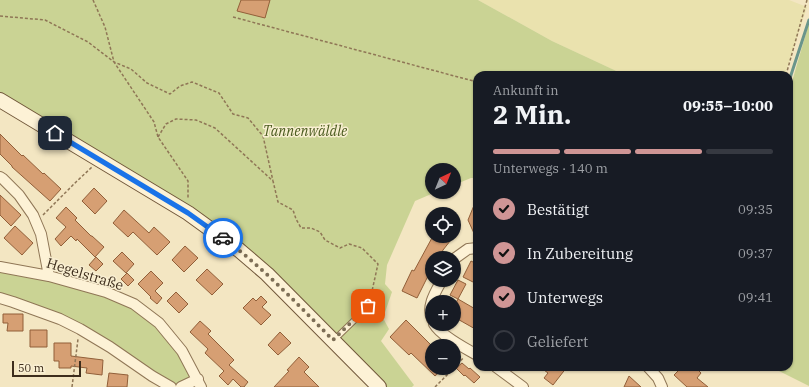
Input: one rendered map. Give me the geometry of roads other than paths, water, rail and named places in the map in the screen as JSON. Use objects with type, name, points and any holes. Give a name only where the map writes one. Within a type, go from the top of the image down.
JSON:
[{"type":"main road","points":[[0,100],[188,213],[239,250],[267,274],[379,387]]},
{"type":"street","points":[[0,177],[19,195],[33,215],[41,234],[48,276]]},
{"type":"street","points":[[461,254],[468,248],[473,248]]},
{"type":"street","name":"Hegelstraße","points":[[0,267],[48,276],[106,292],[134,304],[159,323],[182,351],[200,383],[181,387]]},
{"type":"street","points":[[0,298],[80,329],[171,387]]},
{"type":"street","points":[[441,331],[446,336],[473,353]]},
{"type":"street","points":[[501,371],[523,387]]},
{"type":"street","points":[[652,371],[658,378],[662,387]]},
{"type":"lane","points":[[333,340],[368,306]]},
{"type":"waterway","points":[[792,71],[809,20]]},
{"type":"park label","name":"Tannenwäldle","points":[[305,131]]}]
